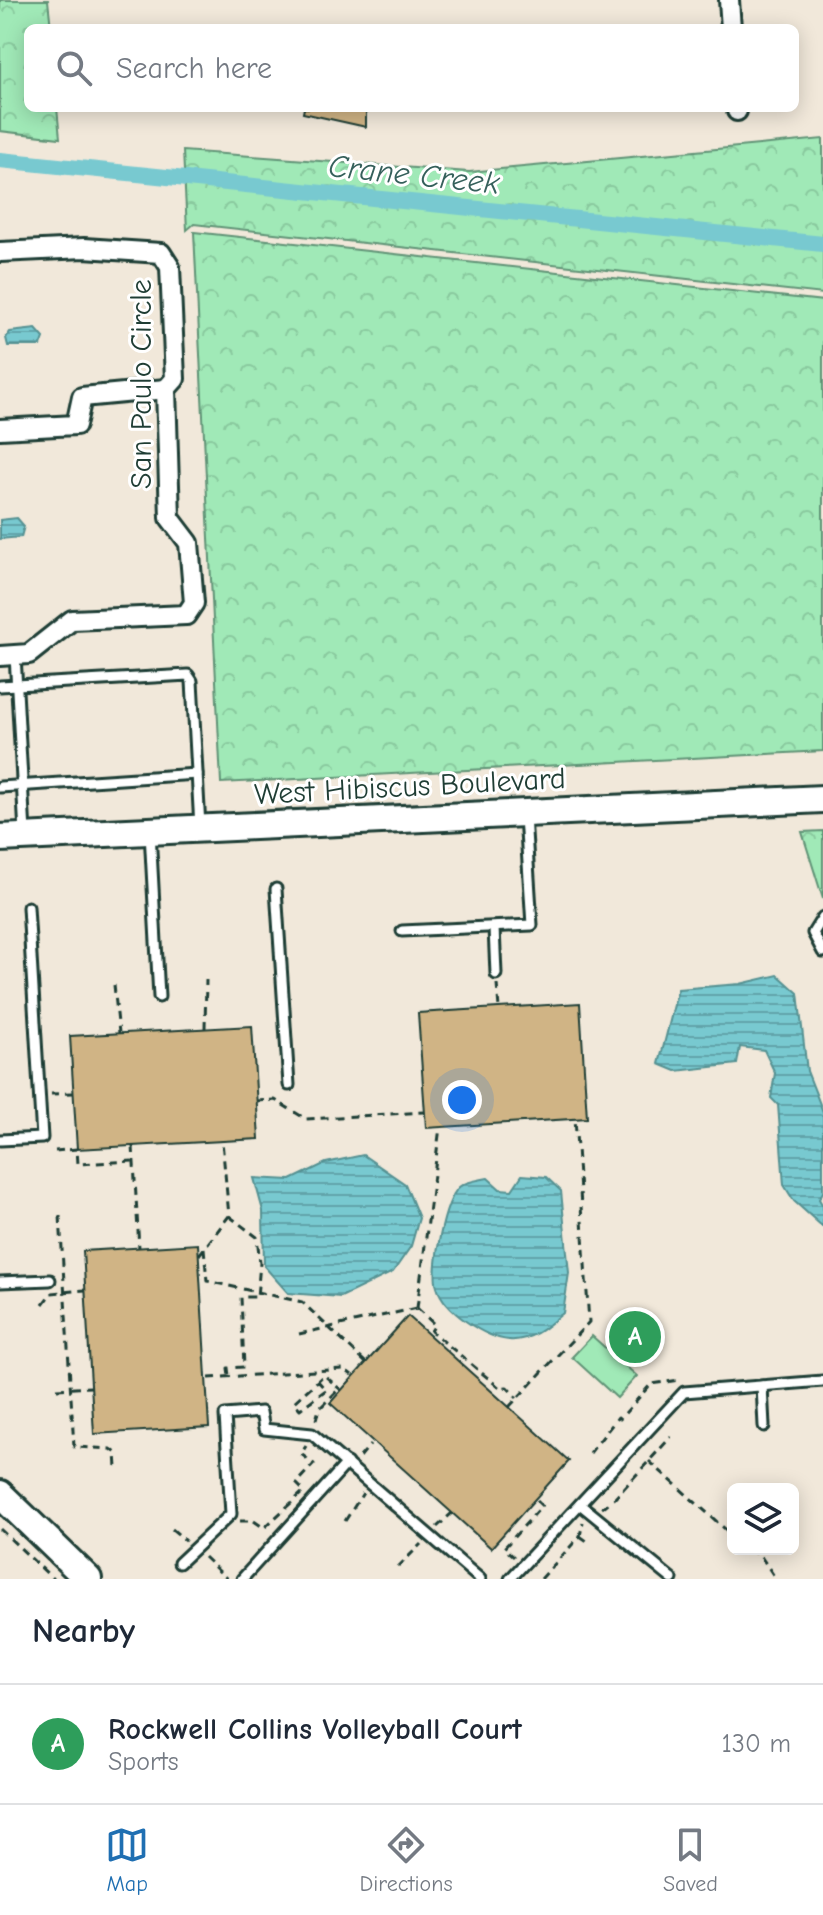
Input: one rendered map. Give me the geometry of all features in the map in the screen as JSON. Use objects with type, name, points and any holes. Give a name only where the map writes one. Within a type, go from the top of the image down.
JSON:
[{"type":"street","points":[[729,0],[731,24]]},
{"type":"street","name":"San Paulo Circle","points":[[0,252],[84,248],[161,253],[170,267],[175,379],[166,389],[170,518],[189,543],[194,603],[186,615],[72,620],[29,654],[7,656]]},
{"type":"street","points":[[0,429],[76,425],[82,397],[166,389]]},
{"type":"street","name":"West Hibiscus Boulevard","points":[[13,837],[823,799]]},
{"type":"street","points":[[0,1494],[88,1579]]},
{"type":"lane","points":[[7,656],[17,684],[22,785],[13,837]]},
{"type":"lane","points":[[0,686],[188,675],[192,681],[200,827]]},
{"type":"lane","points":[[0,787],[197,774]]},
{"type":"lane","points":[[402,931],[532,925],[525,813]]},
{"type":"lane","points":[[150,830],[159,997]]},
{"type":"lane","points":[[276,889],[289,1085]]},
{"type":"lane","points":[[0,1140],[42,1138],[28,907]]},
{"type":"lane","points":[[823,917],[813,933],[823,952]]},
{"type":"lane","points":[[494,928],[496,974]]},
{"type":"lane","points":[[0,1282],[50,1280]]},
{"type":"lane","points":[[510,1579],[684,1392],[823,1381]]},
{"type":"lane","points":[[762,1386],[764,1426]]},
{"type":"lane","points":[[179,1563],[231,1514],[225,1415],[261,1412],[264,1429],[312,1434],[480,1579]]},
{"type":"lane","points":[[242,1579],[347,1463]]},
{"type":"lane","points":[[580,1504],[672,1579]]},
{"type":"path","points":[[496,974],[499,1008]]},
{"type":"path","points":[[205,1028],[206,980]]},
{"type":"path","points":[[114,985],[119,1033]]},
{"type":"path","points":[[40,1095],[73,1093]]},
{"type":"path","points":[[256,1101],[275,1100],[306,1119],[424,1112]]},
{"type":"path","points":[[509,1407],[589,1322],[575,1119]]},
{"type":"path","points":[[417,1308],[440,1127]]},
{"type":"path","points":[[199,1255],[229,1216],[222,1141]]},
{"type":"path","points":[[133,1146],[139,1248]]},
{"type":"path","points":[[55,1151],[77,1149],[78,1164],[134,1161]]},
{"type":"path","points":[[60,1216],[74,1447],[111,1449],[116,1453],[117,1468]]},
{"type":"path","points":[[229,1216],[257,1237],[260,1263],[257,1297],[241,1297],[244,1367],[228,1368],[229,1376]]},
{"type":"path","points":[[204,1248],[207,1281],[302,1302],[366,1363]]},
{"type":"path","points":[[43,1304],[51,1293],[85,1290]]},
{"type":"path","points":[[417,1308],[435,1325],[431,1331],[500,1388],[507,1387],[517,1398]]},
{"type":"path","points":[[299,1334],[417,1308]]},
{"type":"path","points":[[209,1378],[344,1369],[352,1375]]},
{"type":"path","points":[[316,1420],[319,1409],[340,1390],[324,1375],[317,1380],[294,1402],[300,1409],[326,1390],[317,1380]]},
{"type":"path","points":[[590,1453],[618,1417],[620,1419],[651,1384],[683,1380]]},
{"type":"path","points":[[57,1389],[91,1387]]},
{"type":"path","points":[[359,1458],[370,1445]]},
{"type":"path","points":[[649,1461],[727,1531]]},
{"type":"path","points":[[345,1521],[370,1484]]},
{"type":"path","points":[[0,1529],[53,1579]]},
{"type":"path","points":[[580,1536],[587,1541]]},
{"type":"path","points":[[758,1555],[776,1579]]},
{"type":"green space","points":[[0,0],[48,0],[51,24],[24,24],[24,112],[57,112],[60,138],[0,131]]},
{"type":"green space","points":[[823,139],[823,294],[194,224],[187,230],[183,151],[469,172]]},
{"type":"green space","points":[[194,232],[823,301],[823,751],[221,783]]},
{"type":"green space","points":[[823,831],[823,899],[802,832]]},
{"type":"green space","points":[[626,1312],[660,1344],[643,1362],[609,1330]]},
{"type":"green space","points":[[592,1336],[637,1376],[617,1398],[572,1357]]},
{"type":"water","points":[[36,329],[44,338],[41,346],[8,346],[6,338],[10,332]]},
{"type":"water","points":[[17,518],[24,526],[21,537],[0,539],[0,520]]},
{"type":"water","points":[[778,975],[798,993],[807,1071],[823,1112],[823,1192],[819,1199],[823,1206],[823,1227],[794,1201],[784,1185],[778,1105],[771,1098],[775,1073],[764,1050],[740,1047],[737,1064],[676,1071],[659,1064],[678,989],[740,984]]},
{"type":"water","points":[[363,1155],[405,1184],[419,1218],[411,1246],[393,1272],[341,1297],[288,1293],[264,1266],[263,1211],[254,1178],[291,1180],[326,1163]]},
{"type":"water","points":[[522,1175],[546,1177],[561,1191],[569,1273],[563,1313],[532,1336],[509,1340],[478,1329],[448,1305],[437,1287],[436,1265],[448,1206],[459,1187],[488,1178],[500,1189],[512,1190]]},
{"type":"building","points":[[366,112],[366,127],[303,113]]},
{"type":"building","points":[[580,1003],[587,1118],[426,1128],[418,1013]]},
{"type":"building","points":[[252,1026],[259,1139],[77,1149],[70,1036]]},
{"type":"building","points":[[198,1244],[209,1427],[94,1434],[83,1251]]},
{"type":"building","points":[[408,1316],[569,1461],[491,1548],[330,1403]]},
{"type":"waterway","name":"Crane Creek","points":[[0,160],[823,244]]},
{"type":"place","name":"Rockwell Collins Volleyball Court","points":[[635,1337]]}]
